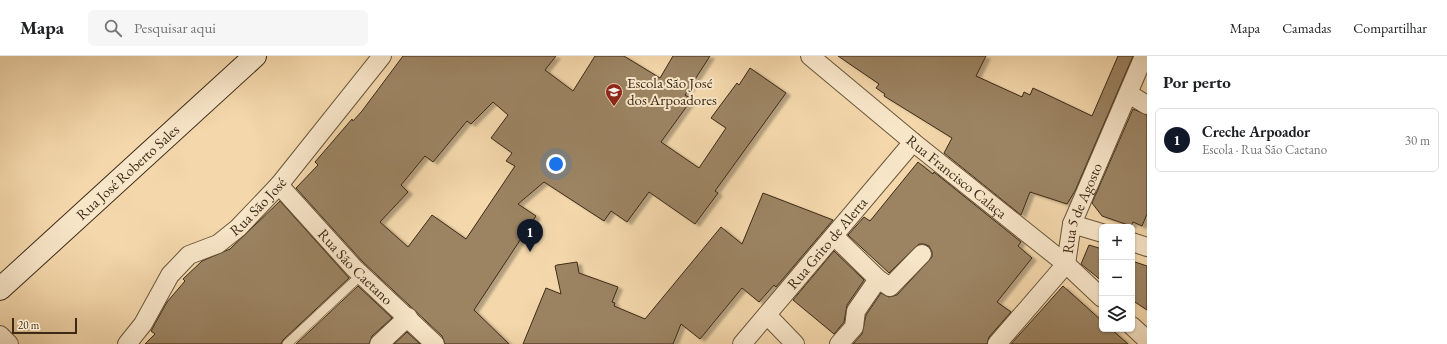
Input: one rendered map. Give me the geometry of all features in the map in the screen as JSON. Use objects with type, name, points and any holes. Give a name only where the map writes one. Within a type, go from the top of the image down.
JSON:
[{"type":"main road","name":"Rua José Roberto Sales","points":[[0,289],[254,56]]},
{"type":"street","name":"Rua São José","points":[[127,344],[143,324],[170,275],[189,256],[218,244],[238,228],[279,185],[382,56]]},
{"type":"street","name":"Rua Francisco Calaça","points":[[810,56],[913,142],[1066,264],[1100,296]]},
{"type":"street","name":"Rua 5 de Agosto","points":[[997,344],[1066,264],[1072,224],[1144,56]]},
{"type":"street","points":[[1129,94],[1147,106]]},
{"type":"street","name":"Rua Grito de Alerta","points":[[742,344],[913,142]]},
{"type":"street","name":"Rua São Caetano","points":[[279,185],[361,275],[408,316],[435,344]]},
{"type":"street","points":[[1072,224],[1099,232]]},
{"type":"street","points":[[834,236],[878,279],[890,287],[922,254]]},
{"type":"street","points":[[1135,243],[1147,246]]},
{"type":"street","points":[[840,344],[854,327],[856,311],[878,279]]},
{"type":"street","points":[[767,315],[795,344]]},
{"type":"street","points":[[379,344],[408,316]]},
{"type":"street","points":[[1135,329],[1147,340]]},
{"type":"street","points":[[0,335],[9,344]]},
{"type":"lane","points":[[287,344],[361,275]]},
{"type":"building","points":[[403,56],[556,56],[545,70],[573,91],[595,56],[624,56],[660,78],[673,56],[710,56],[685,95],[692,99],[661,142],[699,168],[726,128],[711,118],[737,83],[739,85],[750,68],[786,93],[715,191],[718,193],[695,224],[649,192],[627,222],[611,211],[604,221],[544,182],[518,204],[536,216],[474,310],[509,344],[445,344],[442,336],[362,261],[296,188],[318,165],[315,162],[352,119],[353,121]],"holes":[[[493,102],[508,115],[491,138],[512,153],[506,161],[515,166],[466,239],[432,215],[408,247],[380,222],[408,192],[401,185],[425,156],[433,162],[467,121],[471,124]]]},
{"type":"building","points":[[838,56],[986,56],[976,76],[1022,97],[1024,92],[1030,95],[1033,88],[1092,116],[1118,56],[1133,56],[1075,191],[1067,204],[1030,192],[1021,215],[944,153],[952,138],[884,96],[885,94],[876,88],[879,84]]},
{"type":"building","points":[[1133,109],[1147,115],[1147,214],[1142,226],[1133,222],[1132,224],[1125,224],[1102,216],[1092,203]]},
{"type":"building","points":[[918,162],[933,174],[934,172],[1021,242],[1018,246],[1032,258],[997,302],[1011,312],[989,337],[987,344],[853,344],[862,334],[866,315],[881,293],[889,297],[897,295],[932,257],[932,252],[929,246],[919,244],[889,273],[848,235],[864,217],[870,221]]},
{"type":"building","points":[[763,193],[833,220],[776,287],[774,285],[759,302],[742,288],[700,339],[681,324],[673,344],[523,344],[546,288],[561,294],[555,266],[577,262],[579,273],[618,287],[612,302],[615,303],[614,306],[645,319],[721,227],[742,244]]},
{"type":"building","points":[[280,201],[349,278],[283,340],[281,344],[145,344],[155,334],[151,331],[167,302],[185,281],[183,279],[202,261],[230,249]]},
{"type":"building","points":[[1089,245],[1099,248],[1099,279],[1081,264]]},
{"type":"building","points":[[834,251],[864,280],[847,305],[844,322],[834,334],[793,300]]},
{"type":"building","points":[[1135,262],[1147,266],[1147,310],[1135,302]]},
{"type":"building","points":[[358,286],[392,318],[372,336],[369,344],[296,344]]},
{"type":"building","points":[[1063,286],[1099,318],[1099,332],[1114,332],[1128,344],[1011,344]]},
{"type":"building","points":[[407,332],[420,344],[394,344]]},
{"type":"place","name":"Escola São José dos Arpoadores","points":[[614,107]]},
{"type":"place","name":"Creche Arpoador","points":[[530,252]]}]
